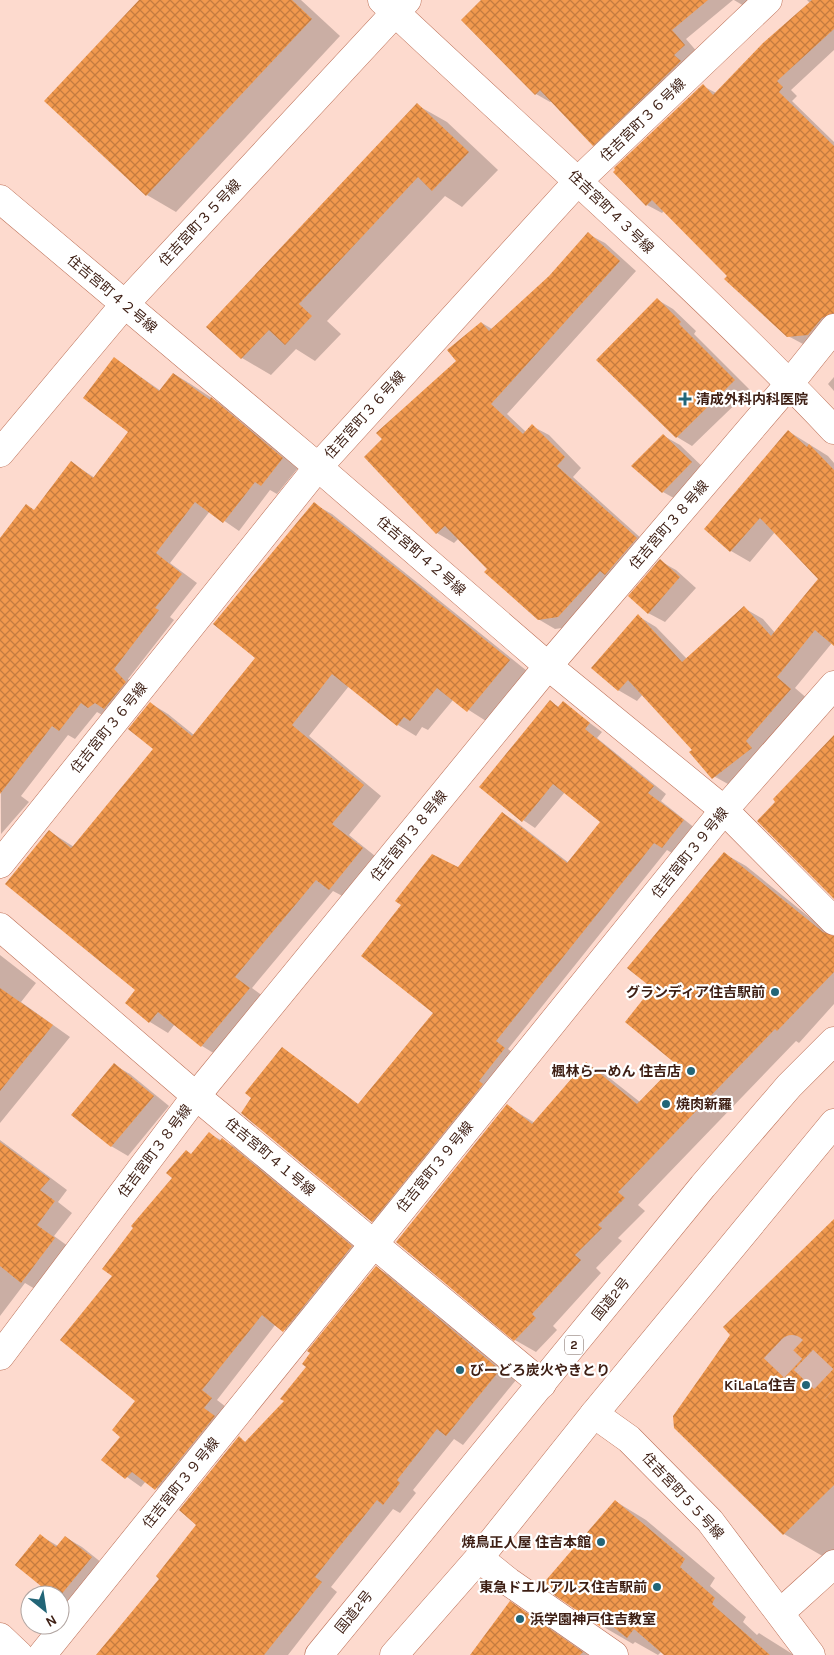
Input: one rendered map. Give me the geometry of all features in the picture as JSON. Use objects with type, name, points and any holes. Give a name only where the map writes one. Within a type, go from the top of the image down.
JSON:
[{"type":"main road","name":"住吉宮町３６号線","points":[[0,864],[318,467],[579,180],[768,0]]},
{"type":"main road","name":"住吉宮町４３号線","points":[[395,4],[790,383],[834,430]]},
{"type":"main road","name":"住吉宮町３５号線","points":[[0,453],[124,305],[395,4]]},
{"type":"main road","name":"住吉宮町４２号線","points":[[0,200],[318,467],[548,666],[724,810],[834,921]]},
{"type":"main road","name":"住吉宮町３８号線","points":[[0,1356],[196,1096],[548,666],[790,383],[834,328]]},
{"type":"main road","name":"住吉宮町３９号線","points":[[42,1655],[724,810],[834,685]]},
{"type":"main road","name":"住吉宮町４１号線","points":[[0,927],[196,1096],[542,1384]]},
{"type":"main road","name":"国道2号","points":[[319,1655],[710,1179],[789,1086],[834,1041]]},
{"type":"main road","points":[[394,1655],[479,1558],[594,1414],[834,1123]]},
{"type":"main road","name":"住吉宮町５５号線","points":[[594,1414],[629,1439],[710,1521],[811,1655]]},
{"type":"main road","points":[[479,1558],[509,1582],[614,1655]]},
{"type":"main road","points":[[780,1613],[834,1564]]},
{"type":"main road","points":[[0,1637],[19,1655]]},
{"type":"building","points":[[139,0],[292,0],[312,19],[146,196],[44,101]]},
{"type":"building","points":[[481,0],[708,0],[672,30],[685,45],[674,55],[681,61],[593,146],[540,90],[535,95],[461,20]]},
{"type":"building","points":[[812,0],[834,0],[834,29],[777,81],[783,87],[779,92],[834,146],[834,313],[822,318],[808,335],[787,337],[724,279],[727,276],[652,200],[646,206],[613,172],[614,168],[703,84],[713,95],[763,43]]},
{"type":"building","points":[[417,103],[469,152],[432,191],[418,177],[299,304],[312,316],[285,345],[269,330],[241,359],[206,327]]},
{"type":"building","points":[[588,232],[620,261],[491,404],[523,434],[532,424],[565,457],[557,466],[637,538],[605,575],[600,571],[558,617],[538,620],[484,572],[487,569],[445,526],[436,534],[364,457],[382,439],[376,433],[456,361],[447,350],[481,322],[489,331],[549,276]]},
{"type":"building","points":[[657,298],[681,322],[679,324],[735,380],[676,438],[596,360]]},
{"type":"building","points":[[114,357],[159,391],[173,373],[210,400],[211,397],[283,458],[261,486],[255,482],[223,523],[195,502],[156,553],[182,574],[155,608],[159,610],[114,669],[126,682],[104,709],[95,703],[88,708],[81,703],[59,731],[52,726],[0,794],[0,538],[26,504],[34,510],[71,461],[93,478],[128,432],[83,398]]},
{"type":"building","points":[[788,430],[807,447],[809,444],[834,470],[834,646],[815,630],[777,677],[791,689],[746,741],[752,748],[712,779],[689,752],[692,750],[628,680],[618,691],[591,668],[638,614],[682,662],[744,606],[771,636],[818,579],[760,518],[730,552],[704,529]]},
{"type":"building","points":[[663,434],[692,462],[662,493],[631,466]]},
{"type":"building","points":[[314,502],[510,660],[467,712],[437,688],[410,721],[404,717],[397,726],[332,674],[292,725],[364,785],[332,824],[363,848],[329,890],[316,880],[235,977],[250,988],[201,1047],[158,1012],[149,1023],[125,1003],[135,990],[5,884],[49,830],[71,848],[153,749],[128,729],[150,702],[192,736],[255,658],[213,624]]},
{"type":"building","points":[[660,559],[680,577],[648,614],[628,596]]},
{"type":"building","points":[[550,700],[558,707],[563,701],[590,723],[585,729],[654,786],[648,793],[684,820],[662,848],[654,843],[496,1041],[505,1048],[479,1081],[483,1084],[372,1222],[241,1113],[251,1098],[245,1093],[282,1047],[358,1104],[433,1013],[361,956],[401,905],[395,901],[432,854],[458,867],[502,812],[567,863],[600,822],[553,784],[522,822],[479,787]]},
{"type":"building","points":[[834,735],[834,899],[757,821],[775,802],[773,799]]},
{"type":"building","points":[[724,852],[823,932],[834,936],[834,972],[777,1031],[775,1029],[618,1192],[625,1198],[598,1225],[602,1228],[575,1255],[581,1260],[532,1314],[536,1318],[514,1341],[396,1242],[507,1104],[532,1124],[586,1062],[637,1104],[676,1064],[625,1022],[652,988],[627,968]]},
{"type":"building","points":[[0,988],[53,1025],[0,1091]]},
{"type":"building","points":[[114,1063],[154,1096],[111,1147],[71,1115]]},
{"type":"building","points":[[209,1132],[220,1141],[222,1138],[352,1246],[283,1332],[262,1315],[202,1390],[212,1398],[204,1408],[215,1416],[155,1490],[132,1472],[125,1479],[101,1460],[120,1437],[112,1430],[135,1401],[60,1340],[112,1276],[102,1269],[133,1228],[131,1226],[172,1178],[166,1173],[186,1150],[191,1154]]},
{"type":"building","points":[[0,1142],[50,1179],[40,1190],[55,1201],[37,1225],[55,1238],[21,1283],[0,1266]]},
{"type":"building","points":[[834,1219],[834,1485],[783,1535],[674,1428],[673,1416],[730,1335],[723,1327]]},
{"type":"building","points":[[376,1266],[500,1370],[446,1436],[437,1429],[397,1480],[400,1483],[383,1505],[377,1500],[315,1577],[322,1582],[264,1655],[96,1655],[159,1579],[156,1576],[196,1525],[179,1510],[239,1436],[245,1442],[284,1401],[280,1399],[306,1367],[302,1364],[310,1353],[307,1351]]},
{"type":"building","name":"東急ドエルアルス住吉駅前","points":[[615,1500],[685,1559],[680,1567],[715,1598],[712,1604],[770,1655],[664,1655],[634,1629],[627,1638],[606,1621],[601,1627],[541,1586]]},
{"type":"building","points":[[40,1534],[56,1547],[65,1536],[92,1557],[69,1585],[40,1585],[15,1565]]},
{"type":"building","name":"浜学園神戸住吉教室","points":[[510,1601],[583,1652],[580,1655],[470,1655]]},
{"type":"tunnel","points":[[774,1368],[792,1349],[834,1389]]},
{"type":"place","name":"清成外科内科医院","points":[[685,399]]},
{"type":"place","name":"グランディア住吉駅前","points":[[775,992]]},
{"type":"place","name":"楓林らーめん 住吉店","points":[[691,1071]]},
{"type":"place","name":"焼肉新羅","points":[[666,1104]]},
{"type":"place","name":"びーどろ炭火やきとり","points":[[460,1370]]},
{"type":"place","name":"KiLaLa住吉","points":[[806,1385]]},
{"type":"place","name":"焼鳥正人屋 住吉本館","points":[[601,1542]]},
{"type":"place","name":"東急ドエルアルス住吉駅前","points":[[657,1587]]},
{"type":"place","name":"浜学園神戸住吉教室","points":[[520,1619]]}]
